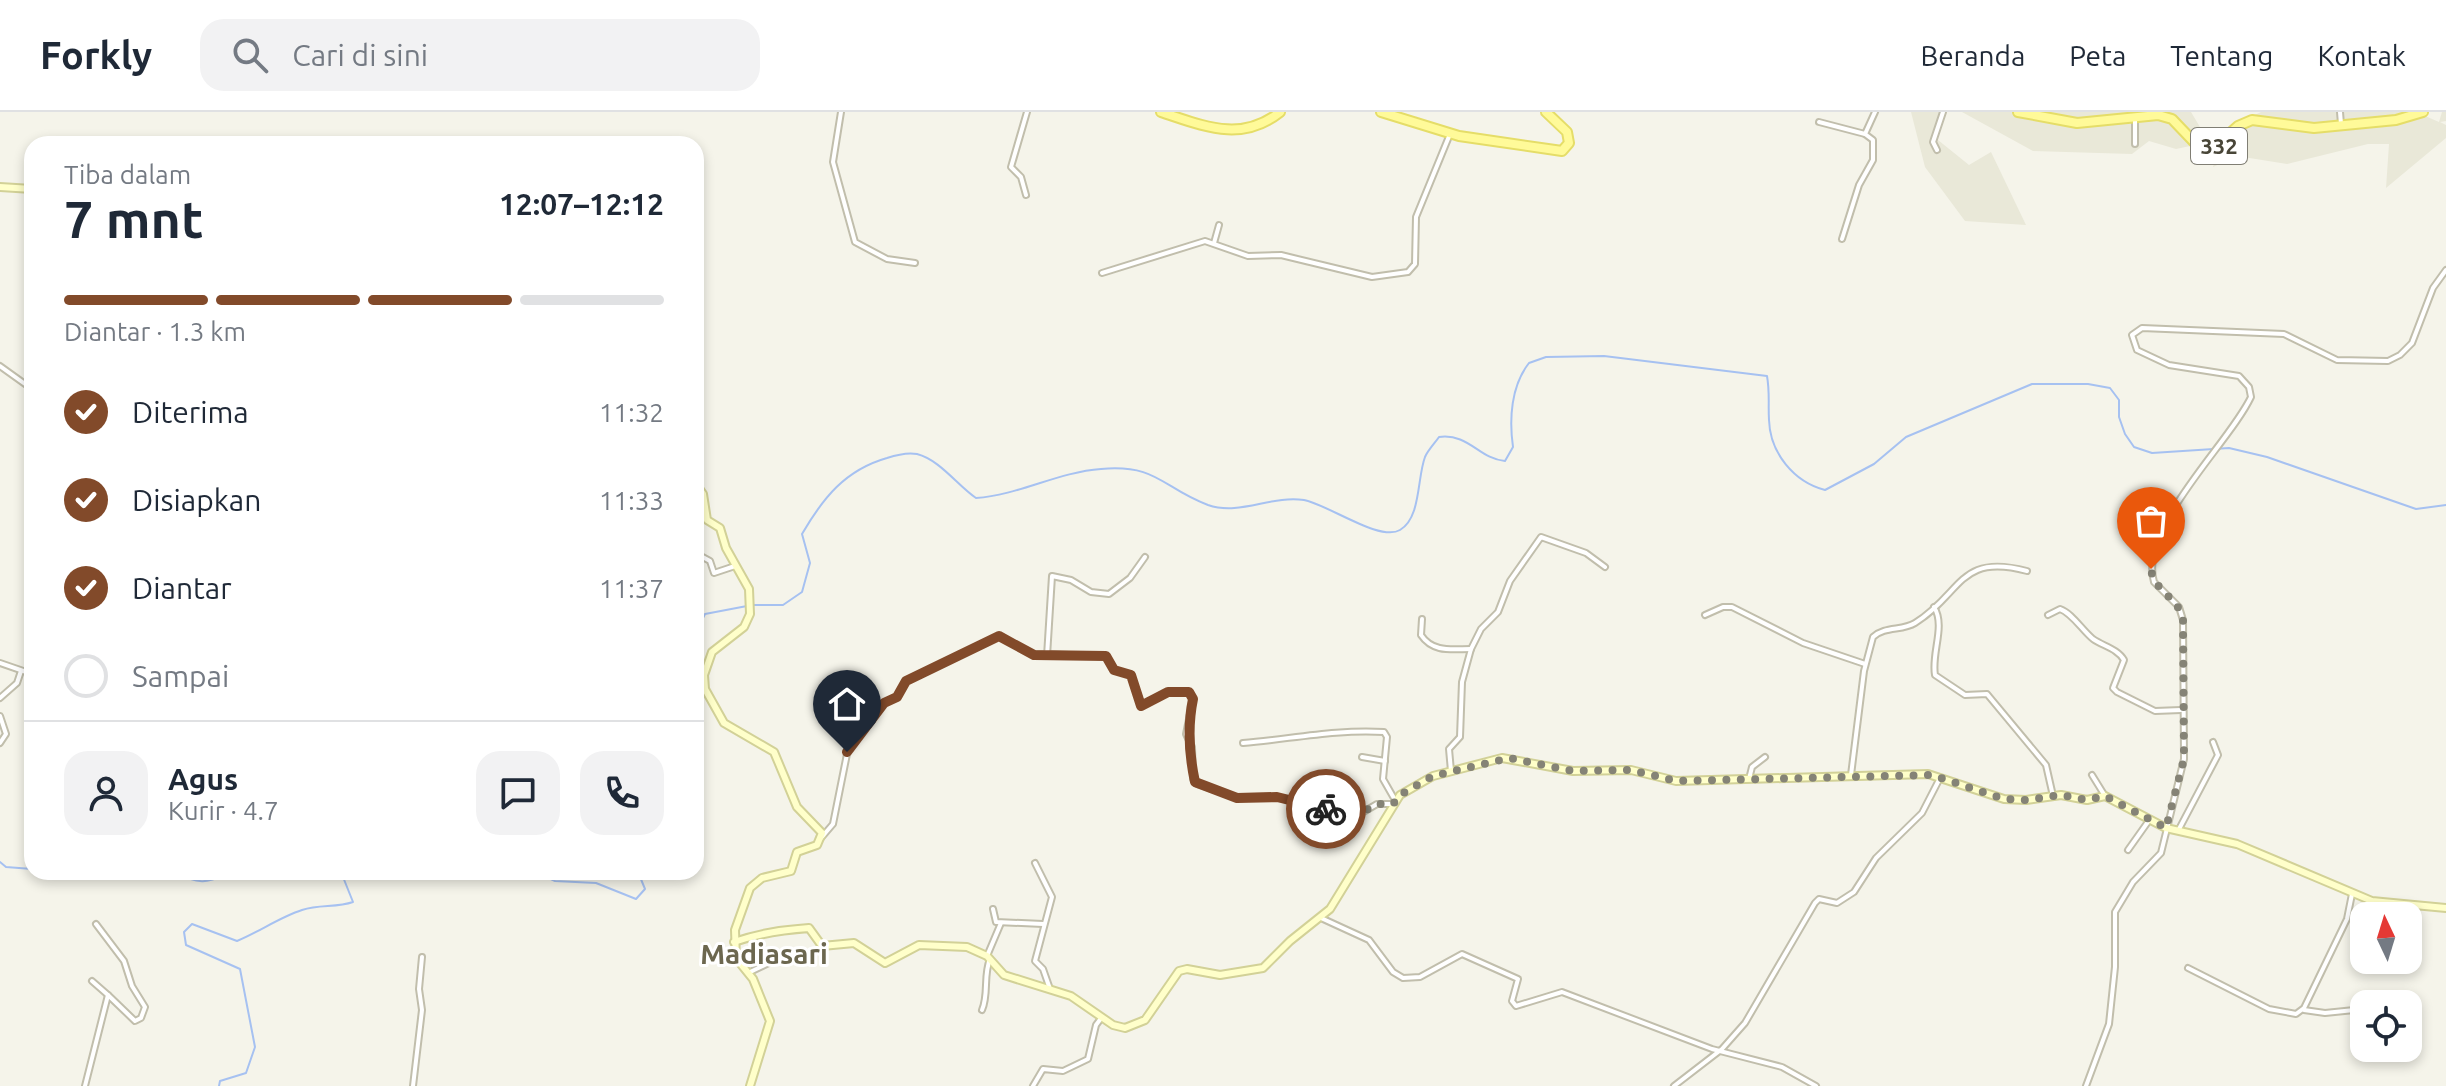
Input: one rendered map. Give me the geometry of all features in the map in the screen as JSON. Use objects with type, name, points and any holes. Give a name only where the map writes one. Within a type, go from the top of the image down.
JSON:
[{"type":"main road","points":[[1161,112],[1209,127],[1236,131],[1259,127],[1280,112]]},
{"type":"main road","points":[[1381,112],[1450,134],[1562,151],[1569,143],[1568,135],[1546,112]]},
{"type":"main road","name":"332","points":[[2018,112],[2103,122],[2158,113],[2172,119],[2194,142],[2211,150],[2221,145],[2233,130],[2252,120],[2300,128],[2396,120],[2423,112]]},
{"type":"street","points":[[841,112],[833,162],[855,242],[887,259],[915,263]]},
{"type":"street","points":[[1026,195],[1021,177],[1011,167],[1027,112]]},
{"type":"street","points":[[1865,134],[1875,112]]},
{"type":"street","points":[[1937,150],[1933,142],[1943,112]]},
{"type":"street","points":[[2340,112],[2341,124]]},
{"type":"street","points":[[2135,115],[2135,144]]},
{"type":"street","points":[[1819,122],[1865,134],[1873,140],[1874,156],[1858,189],[1842,239]]},
{"type":"street","points":[[1102,273],[1166,256],[1200,242],[1214,243],[1248,256],[1281,255],[1372,277],[1412,270],[1416,217],[1450,134]]},
{"type":"street","points":[[0,187],[24,188]]},
{"type":"street","points":[[1214,243],[1219,225]]},
{"type":"street","points":[[2086,1086],[2109,1024],[2115,967],[2115,912],[2133,882],[2161,853],[2184,759],[2182,614],[2154,582],[2151,569],[2161,535],[2191,481],[2251,397],[2244,380],[2169,365],[2146,355],[2132,343],[2135,331],[2151,328],[2284,334],[2337,360],[2388,361],[2412,343],[2433,288],[2446,270]]},
{"type":"street","points":[[0,366],[24,383]]},
{"type":"street","points":[[704,500],[707,520],[720,528],[750,595],[751,609],[744,627],[712,652],[704,675],[705,689],[724,723],[774,752],[797,807],[805,819],[820,829],[821,838]]},
{"type":"street","points":[[1451,771],[1449,749],[1460,737],[1462,682],[1471,649],[1481,629],[1498,612],[1510,581],[1541,537],[1586,553],[1605,567]]},
{"type":"street","points":[[1047,656],[1052,576],[1071,580],[1091,592],[1110,594],[1130,578],[1145,557]]},
{"type":"street","points":[[704,558],[710,561],[714,573],[737,565]]},
{"type":"street","points":[[1851,775],[1865,664],[1878,633],[1915,623],[1976,569],[2005,565],[2027,571]]},
{"type":"street","points":[[1934,606],[1940,619],[1933,661],[1935,675],[1965,695],[1987,694],[2046,765],[2053,796]]},
{"type":"street","points":[[1705,615],[1732,607],[1803,643],[1865,664]]},
{"type":"street","points":[[2048,615],[2063,610],[2096,641],[2121,654],[2124,660],[2113,688],[2117,692],[2155,711],[2181,710]]},
{"type":"street","points":[[1422,619],[1421,635],[1430,645],[1471,649]]},
{"type":"street","points":[[750,1086],[770,1021],[748,973],[736,958],[734,942],[750,888],[762,878],[791,871],[797,852],[817,845],[833,824],[848,749],[884,703],[897,697],[906,681],[997,636],[1029,653],[1106,656],[1114,670],[1131,675],[1141,706],[1168,692],[1190,693],[1193,699],[1186,734],[1192,747],[1193,779],[1197,784],[1237,798],[1277,797],[1345,814],[1360,814],[1377,804],[1394,802]]},
{"type":"street","points":[[0,663],[24,672]]},
{"type":"street","points":[[0,698],[17,683],[21,671]]},
{"type":"street","points":[[0,716],[6,734],[0,743]]},
{"type":"street","points":[[1243,743],[1316,737],[1328,731],[1382,732],[1387,737],[1383,779],[1394,802]]},
{"type":"street","points":[[2178,831],[2218,755],[2213,742]]},
{"type":"street","points":[[1362,757],[1385,761]]},
{"type":"street","points":[[1748,781],[1752,767],[1765,757]]},
{"type":"street","points":[[734,942],[770,930],[786,932],[809,928],[819,945],[854,943],[885,963],[919,945],[948,944],[989,958],[1004,975],[1083,1002],[1116,1026],[1137,1026],[1149,1015],[1179,971],[1187,969],[1220,975],[1261,969],[1321,918],[1343,890],[1394,802],[1428,778],[1451,771],[1509,758],[1573,771],[1627,769],[1676,781],[1716,778],[1748,781],[1851,775],[1884,778],[1928,774],[2001,799],[2026,800],[2053,796],[2083,800],[2105,796]]},
{"type":"street","points":[[2092,775],[2105,796],[2166,828],[2241,845],[2352,894],[2383,904],[2446,908]]},
{"type":"street","points":[[1674,1086],[1722,1049],[1751,1012],[1815,903],[1819,899],[1838,903],[1854,893],[1876,858],[1922,813],[1940,778]]},
{"type":"street","points":[[2128,850],[2150,819]]},
{"type":"street","points":[[1035,863],[1052,897],[1035,961],[1043,969],[1050,989]]},
{"type":"street","points":[[2188,968],[2269,1009],[2296,1014],[2303,1009],[2347,919],[2352,894]]},
{"type":"street","points":[[993,909],[994,920],[1001,923],[1044,924]]},
{"type":"street","points":[[1321,918],[1369,940],[1393,972],[1403,978],[1418,978],[1455,956],[1465,954],[1518,979],[1512,999],[1516,1006],[1562,992],[1750,1061],[1782,1067],[1816,1086]]},
{"type":"street","points":[[982,1010],[985,971],[1001,923]]},
{"type":"street","points":[[92,981],[132,1019],[141,1018],[144,1003],[132,986],[124,961],[96,924]]},
{"type":"street","points":[[413,1086],[422,1010],[419,989],[422,957]]},
{"type":"street","points":[[748,973],[769,963]]},
{"type":"street","points":[[85,1086],[108,995]]},
{"type":"street","points":[[2303,1009],[2325,1013],[2350,1010]]},
{"type":"street","points":[[1033,1086],[1043,1069],[1063,1071],[1088,1059],[1096,1025],[1103,1016]]},
{"type":"shaded area","points":[[1911,112],[1946,112],[1933,136],[1969,165],[1991,152],[2026,225],[1965,221],[1925,167]]},
{"type":"shaded area","points":[[1962,112],[2191,112],[2209,142],[2176,149],[2149,141],[2132,154],[2033,151]]},
{"type":"shaded area","points":[[2261,112],[2416,112],[2439,122],[2442,112],[2446,112],[2446,121],[2440,122],[2446,125],[2446,138],[2386,188],[2389,144],[2368,144],[2287,164],[2237,156],[2213,167],[2224,130]]},
{"type":"waterway","points":[[754,605],[783,605],[802,592],[810,563],[802,534],[818,509],[837,487],[859,470],[905,454],[925,457],[976,498],[1008,493],[1085,471],[1120,468],[1148,474],[1193,498],[1220,508],[1304,500],[1367,527],[1380,531],[1400,530],[1412,516],[1425,457],[1439,437],[1458,439],[1488,456],[1505,461],[1513,447],[1511,425],[1518,382],[1529,363],[1546,357],[1604,356],[1767,376],[1770,432],[1779,455],[1803,480],[1825,490],[1874,464],[1906,437],[2032,384],[2088,384],[2110,388],[2119,400],[2119,417],[2134,447],[2152,453],[2229,448],[2267,457],[2416,509],[2446,505]]},
{"type":"waterway","points":[[704,616],[747,606]]},
{"type":"waterway","points":[[0,862],[6,867],[24,868]]},
{"type":"waterway","points":[[193,880],[212,880]]},
{"type":"waterway","points":[[219,1086],[220,1081],[246,1073],[255,1047],[240,969],[186,945],[184,932],[192,924],[237,941],[302,910],[353,902],[344,880]]},
{"type":"waterway","points":[[553,880],[596,883],[636,899],[645,889],[641,880]]},
{"type":"way so far","points":[[1326,809],[1360,814],[1377,804],[1393,804],[1400,795],[1433,776],[1493,759],[1509,758],[1573,771],[1631,770],[1676,781],[1726,778],[1748,781],[1835,774],[1874,778],[1924,774],[2004,799],[2026,800],[2061,795],[2087,800],[2105,796],[2166,828],[2184,759],[2181,726],[2183,620],[2179,607],[2157,587],[2151,569]]},
{"type":"district","name":"Madiasari","points":[[764,954]]},
{"type":"route","points":[[847,752],[884,703],[897,697],[906,681],[999,636],[1034,655],[1106,656],[1114,670],[1131,675],[1141,706],[1168,692],[1189,692],[1193,699],[1186,734],[1192,747],[1193,779],[1197,784],[1237,798],[1277,797],[1326,809]]}]
